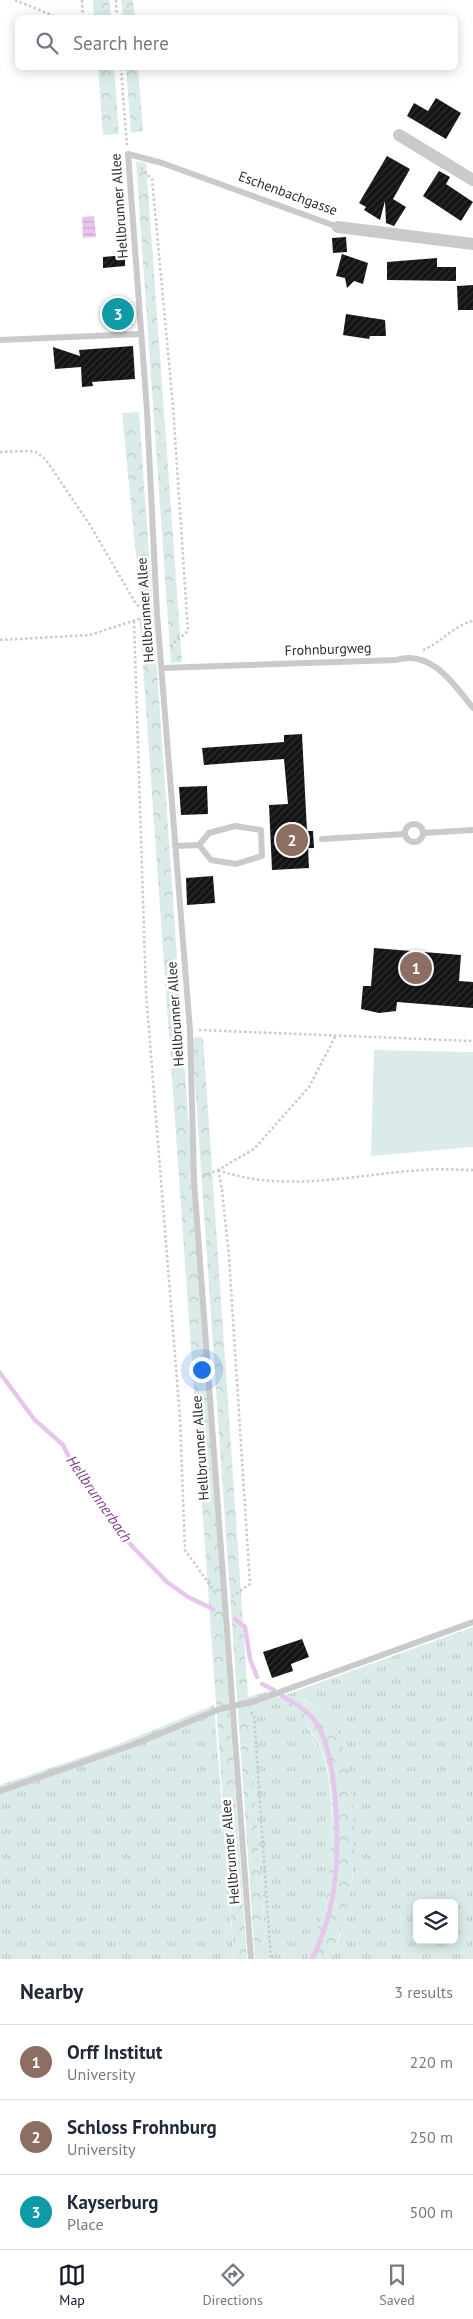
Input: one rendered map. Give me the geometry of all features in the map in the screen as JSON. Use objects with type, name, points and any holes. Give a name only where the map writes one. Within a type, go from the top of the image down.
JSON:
[{"type":"street","points":[[399,135],[473,180]]},
{"type":"street","name":"Eschenbachgasse","points":[[338,226],[473,244]]},
{"type":"lane","name":"Eschenbachgasse","points":[[128,154],[162,163],[338,226]]},
{"type":"lane","name":"Hellbrunner Allee","points":[[128,154],[146,411],[157,614],[190,1030],[194,1180],[223,1603],[251,1959]]},
{"type":"lane","points":[[0,340],[140,334]]},
{"type":"lane","points":[[408,656],[433,665],[448,676],[473,708]]},
{"type":"lane","name":"Frohnburgweg","points":[[162,668],[396,660],[408,656]]},
{"type":"lane","points":[[413,824],[420,826],[423,833],[420,840],[414,842],[408,840],[404,834],[407,827],[413,824]]},
{"type":"lane","points":[[175,846],[199,845],[209,833],[235,826],[260,830],[262,856],[236,864],[211,860],[199,845]]},
{"type":"lane","points":[[423,833],[473,830]]},
{"type":"lane","points":[[322,839],[404,834]]},
{"type":"lane","points":[[0,1791],[115,1752],[206,1714],[244,1704],[473,1622]]},
{"type":"path","points":[[15,0],[52,15]]},
{"type":"path","points":[[82,0],[83,15]]},
{"type":"path","points":[[116,0],[118,15]]},
{"type":"path","name":"Hellbrunner Allee","points":[[121,70],[128,154]]},
{"type":"path","points":[[128,154],[152,179],[173,406],[188,631],[161,653]]},
{"type":"path","points":[[0,452],[28,450],[36,452],[46,460],[90,525],[136,604],[146,613],[157,614]]},
{"type":"path","points":[[0,640],[90,635],[157,614]]},
{"type":"path","points":[[134,621],[146,993],[180,1418],[185,1550],[223,1603],[250,1584],[229,1257],[218,1170]]},
{"type":"path","points":[[408,656],[435,646],[465,623],[473,621]]},
{"type":"path","points":[[190,1030],[473,1041]]},
{"type":"path","points":[[194,1180],[218,1170],[254,1149],[309,1087],[335,1037]]},
{"type":"path","points":[[218,1170],[235,1177],[292,1181],[343,1179],[424,1170],[473,1170]]},
{"type":"path","points":[[244,1704],[254,1716],[270,1959]]},
{"type":"green space","points":[[93,0],[109,0],[111,15],[94,15]]},
{"type":"green space","points":[[121,0],[133,0],[135,15],[123,15]]},
{"type":"green space","points":[[98,70],[114,70],[119,134],[103,135]]},
{"type":"green space","points":[[126,70],[138,70],[143,131],[131,133]]},
{"type":"green space","points":[[136,161],[146,163],[182,662],[171,663]]},
{"type":"green space","points":[[139,412],[247,1959],[234,1959],[140,623],[141,607],[122,413]]},
{"type":"green space","points":[[203,1037],[266,1959],[255,1959],[192,1038]]},
{"type":"green space","points":[[374,1050],[473,1052],[473,1147],[371,1156]]},
{"type":"green space","points":[[473,1627],[473,1959],[331,1959],[340,1936],[353,1877],[353,1829],[348,1773],[317,1707],[304,1700],[285,1695]]},
{"type":"green space","points":[[273,1690],[316,1739],[323,1756],[331,1800],[331,1851],[326,1898],[321,1922],[307,1959],[266,1959],[248,1697]]},
{"type":"green space","points":[[285,1695],[310,1703],[330,1720],[338,1734],[349,1773],[354,1819],[352,1878],[344,1919],[331,1959],[307,1959],[322,1911],[331,1851],[331,1791],[327,1765],[316,1737],[280,1701],[280,1696]]},
{"type":"green space","points":[[214,1705],[234,1959],[0,1959],[0,1785],[114,1746]]},
{"type":"shaded area","points":[[94,216],[96,237],[83,238],[82,217]]},
{"type":"building","points":[[436,98],[461,113],[446,139],[407,116],[414,103],[428,111]]},
{"type":"building","points":[[387,156],[410,169],[393,199],[406,207],[394,226],[386,223],[385,201],[380,220],[364,210],[366,207],[359,203]]},
{"type":"building","points":[[439,171],[450,177],[446,184],[473,202],[461,221],[423,196]]},
{"type":"building","points":[[346,237],[347,252],[333,253],[332,238]]},
{"type":"building","points":[[342,254],[368,263],[363,284],[354,281],[347,288],[345,278],[336,276]]},
{"type":"building","points":[[125,255],[125,266],[103,268],[103,257]]},
{"type":"building","points":[[437,258],[437,267],[456,267],[456,281],[387,280],[387,262]]},
{"type":"building","points":[[473,285],[473,310],[458,310],[457,286]]},
{"type":"building","points":[[132,302],[133,325],[105,326],[104,303]]},
{"type":"building","points":[[346,314],[385,320],[386,336],[370,336],[369,339],[343,335]]},
{"type":"building","points":[[133,346],[135,379],[92,382],[93,386],[82,387],[81,367],[55,369],[53,347],[80,356],[79,350]]},
{"type":"building","points":[[302,734],[307,831],[313,831],[314,848],[308,848],[309,868],[272,870],[269,805],[288,804],[284,759],[204,765],[202,748],[284,742],[284,735]]},
{"type":"building","points":[[207,786],[208,814],[181,815],[179,787]]},
{"type":"building","points":[[213,876],[215,903],[187,905],[186,878]]},
{"type":"building","points":[[374,948],[461,955],[459,981],[473,982],[473,1008],[397,1002],[396,1011],[379,1013],[361,1009],[363,986],[371,986]]},
{"type":"building","points":[[302,1639],[309,1657],[291,1664],[293,1671],[272,1678],[263,1652]]},
{"type":"waterway","name":"Hellbrunnerbach","points":[[0,1373],[34,1419],[63,1445],[76,1471],[101,1499],[111,1519],[129,1543],[167,1582],[188,1597],[213,1609]]},
{"type":"waterway","name":"Hellbrunnerbach","points":[[235,1619],[245,1627],[250,1659],[257,1677]]},
{"type":"waterway","name":"Hellbrunnerbach","points":[[262,1684],[274,1690]]},
{"type":"waterway","name":"Hellbrunnerbach","points":[[281,1695],[297,1705],[315,1721],[322,1734],[332,1769],[337,1817],[335,1879],[327,1920],[312,1959]]},
{"type":"place","name":"Kayserburg","points":[[118,314]]},
{"type":"place","name":"Schloss Frohnburg","points":[[292,840]]},
{"type":"place","name":"Orff Institut","points":[[416,968]]}]
